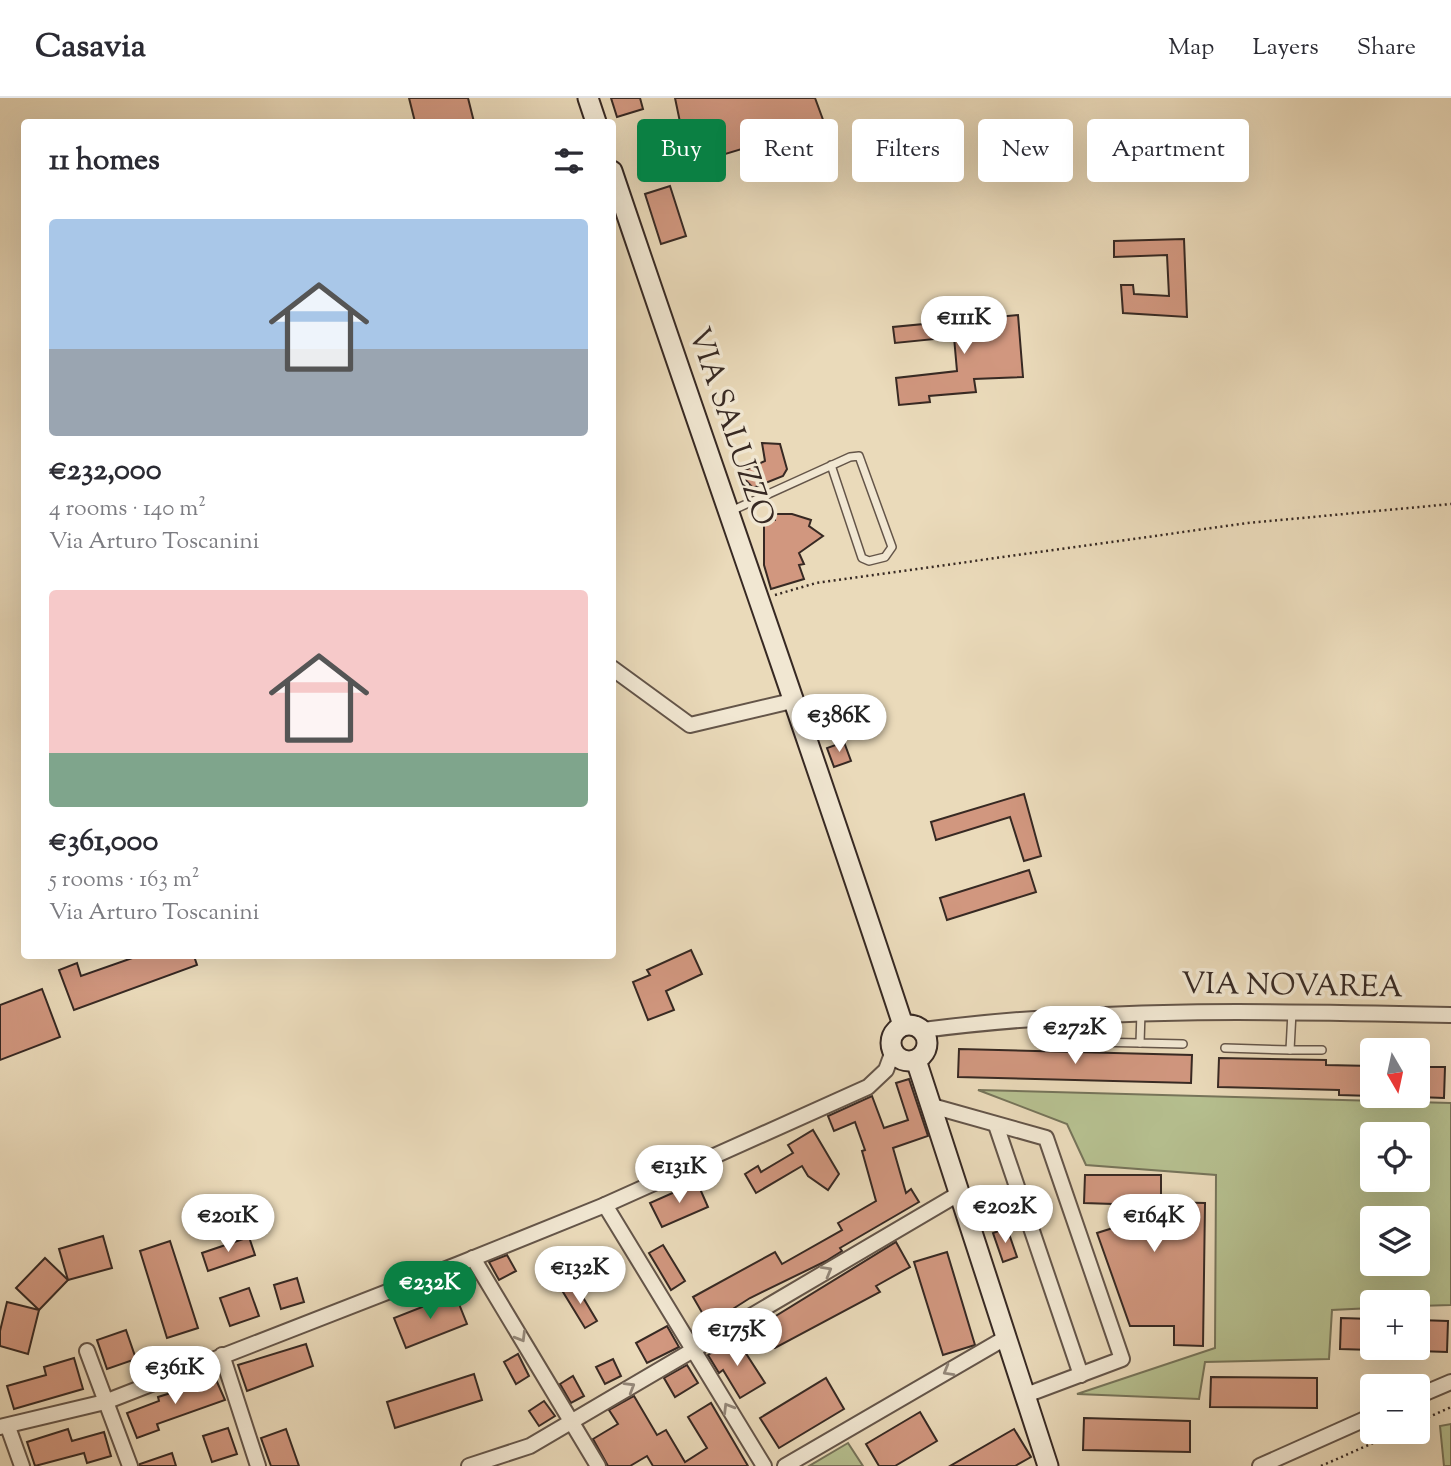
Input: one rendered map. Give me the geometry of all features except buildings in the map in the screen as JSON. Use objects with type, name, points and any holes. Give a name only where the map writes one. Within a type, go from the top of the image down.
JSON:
[{"type":"main road","points":[[588,98],[595,119]]},
{"type":"main road","name":"VIA SALUZZO","points":[[616,183],[757,600],[796,700],[913,1027]]},
{"type":"main road","points":[[913,1027],[927,1047],[916,1060],[907,1061],[892,1051],[892,1036],[913,1027]]},
{"type":"main road","points":[[916,1060],[1048,1466]]},
{"type":"street","points":[[616,671],[690,725],[796,700]]},
{"type":"street","name":"VIA NOVAREA","points":[[913,1027],[1021,1017],[1141,1012],[1451,1016]]},
{"type":"street","points":[[22,1466],[4,1427],[104,1402],[605,1205],[868,1087],[886,1070],[892,1051]]},
{"type":"street","points":[[932,1106],[1046,1138],[1122,1359],[1026,1395]]},
{"type":"street","points":[[996,1125],[1081,1375]]},
{"type":"street","points":[[470,1466],[530,1446],[960,1194]]},
{"type":"street","points":[[605,1205],[764,1466]]},
{"type":"street","points":[[473,1258],[598,1466]]},
{"type":"street","points":[[786,1466],[1007,1337]]},
{"type":"street","points":[[87,1351],[130,1466]]},
{"type":"street","points":[[222,1355],[258,1466]]},
{"type":"street","points":[[1430,1391],[1451,1381]]},
{"type":"street","points":[[1260,1466],[1360,1421]]},
{"type":"lane","points":[[727,512],[831,465],[850,457],[860,458],[891,547],[885,557],[869,561],[862,558],[831,465]]},
{"type":"lane","points":[[1140,1043],[1141,1012]]},
{"type":"lane","points":[[1290,1050],[1292,1012]]},
{"type":"lane","points":[[1045,1041],[1182,1044]]},
{"type":"lane","points":[[1225,1048],[1322,1050]]},
{"type":"path","points":[[757,600],[816,583],[843,579],[1248,523],[1451,504]]},
{"type":"path","points":[[1430,1417],[1451,1407]]},
{"type":"path","points":[[1321,1466],[1371,1444]]},
{"type":"green space","points":[[978,1090],[1360,1100],[1360,1108],[1430,1108],[1430,1102],[1451,1103],[1451,1305],[1430,1306],[1430,1290],[1360,1290],[1360,1309],[1332,1310],[1329,1359],[1205,1362],[1199,1399],[1077,1394],[1215,1348],[1216,1175],[1086,1165],[1067,1124]]},
{"type":"green space","points":[[1451,1424],[1451,1466],[1444,1466],[1440,1426]]},
{"type":"green space","points":[[848,1443],[863,1466],[809,1466]]}]
